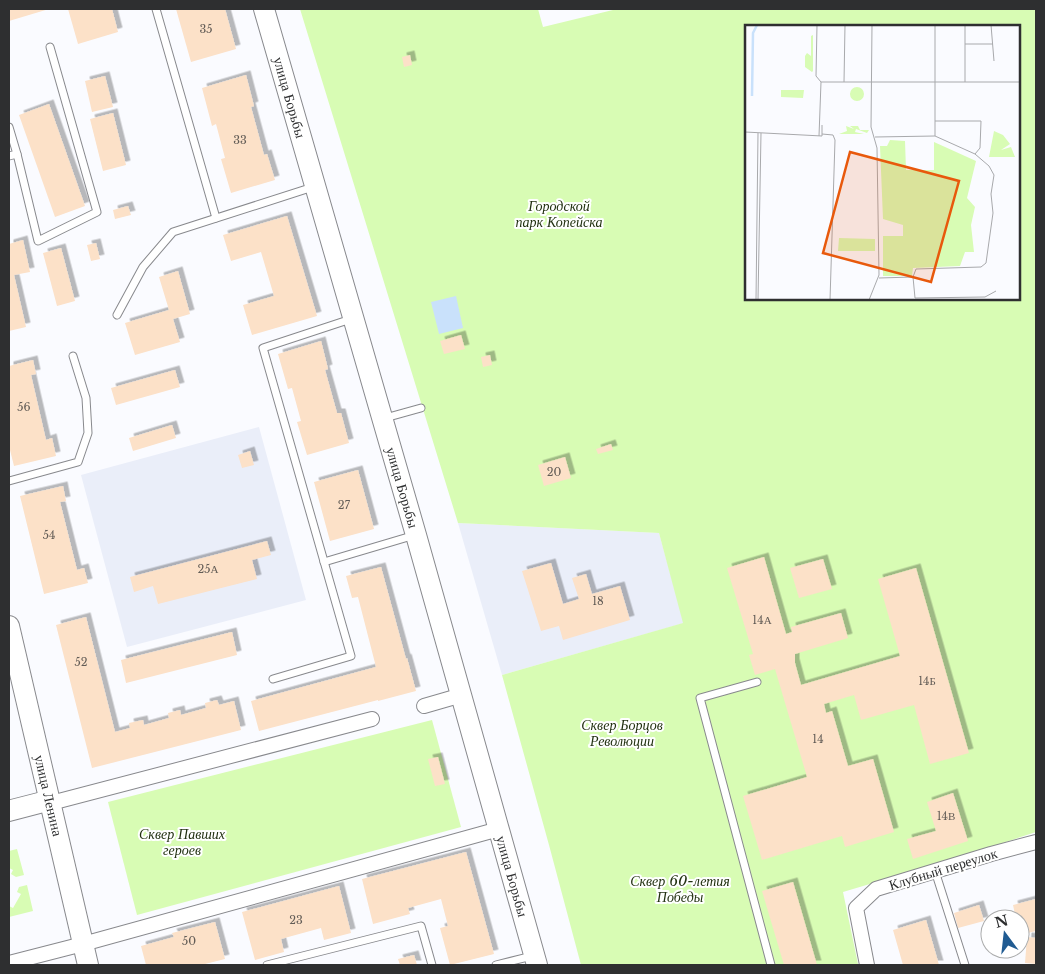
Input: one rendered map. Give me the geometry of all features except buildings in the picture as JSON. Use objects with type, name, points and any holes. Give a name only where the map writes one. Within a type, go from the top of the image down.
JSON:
[{"type":"street","name":"улица Борьбы","points":[[264,9],[462,695],[535,960]]},
{"type":"street","name":"улица Ленина","points":[[9,626],[85,953]]},
{"type":"street","points":[[424,706],[462,695]]},
{"type":"street","points":[[9,814],[49,799],[372,719]]},
{"type":"street","points":[[9,962],[85,953],[499,829]]},
{"type":"street","name":"Клубный переулок","points":[[867,965],[856,908],[876,889],[1036,842]]},
{"type":"lane","points":[[156,9],[216,218]]},
{"type":"lane","points":[[9,127],[13,155],[38,240],[97,212],[50,47]]},
{"type":"lane","points":[[117,315],[143,267],[173,232],[315,186]]},
{"type":"lane","points":[[273,679],[351,656],[263,348],[354,318]]},
{"type":"lane","points":[[9,481],[78,462],[88,432],[86,398],[72,356]]},
{"type":"lane","points":[[383,419],[421,408]]},
{"type":"lane","points":[[324,562],[416,535]]},
{"type":"lane","points":[[757,682],[700,698],[771,965]]},
{"type":"lane","points":[[9,804],[49,799]]},
{"type":"lane","points":[[935,871],[965,965]]},
{"type":"lane","points":[[267,965],[421,926],[432,965]]},
{"type":"lane","points":[[19,965],[85,953]]},
{"type":"lane","points":[[496,965],[535,960]]},
{"type":"shaded area","points":[[259,427],[306,600],[127,647],[81,475]]},
{"type":"shaded area","points":[[458,523],[659,533],[684,623],[502,675]]},
{"type":"green space","name":"Городской парк Копейска","points":[[300,9],[538,9],[543,27],[617,9],[1036,9],[1036,832],[843,892],[858,964],[581,965],[502,675],[683,623],[659,533],[458,523]]},
{"type":"green space","name":"Сквер Павших героев","points":[[432,720],[461,827],[137,915],[108,802]]},
{"type":"green space","points":[[17,849],[24,875],[16,877],[11,874],[13,870],[9,868],[9,851]]},
{"type":"green space","points":[[27,885],[33,911],[9,917],[9,906],[13,908],[21,894],[17,892],[19,887]]},
{"type":"water","points":[[456,296],[463,328],[439,334],[431,302]]},
{"type":"park label","name":"Сквер Борцов Революции","points":[[622,734]]},
{"type":"park label","name":"Сквер 60-летия Победы","points":[[680,890]]}]
